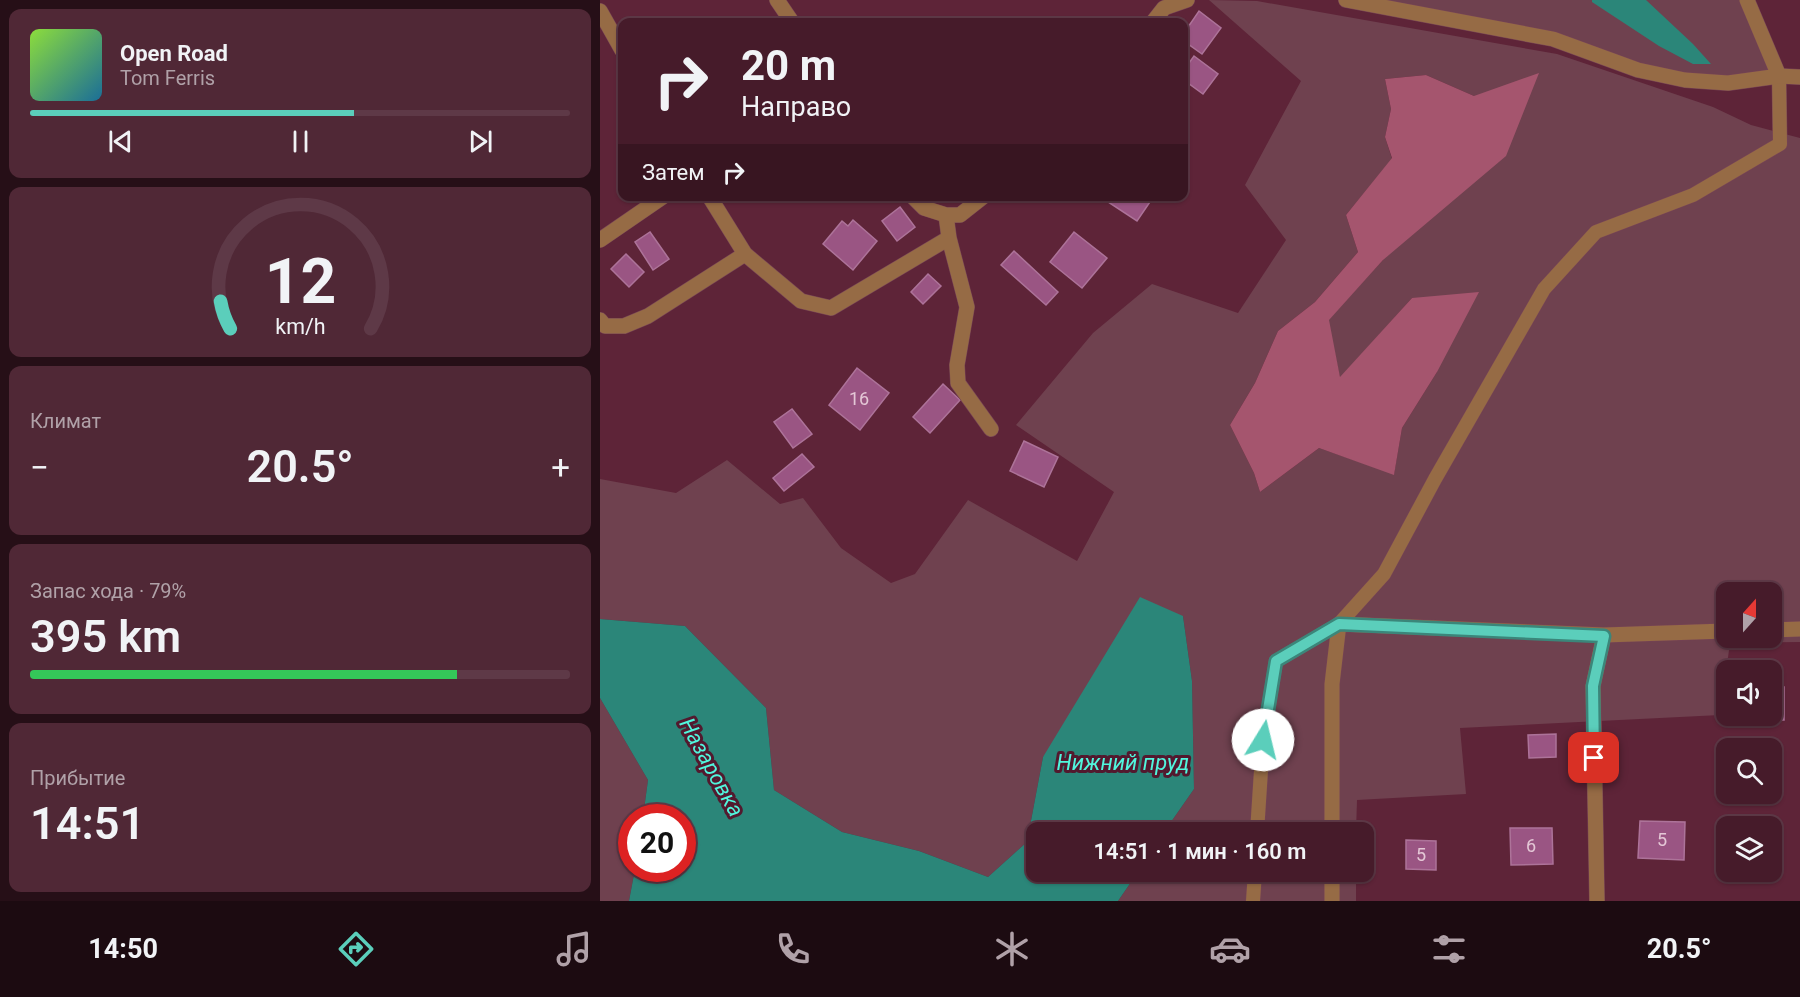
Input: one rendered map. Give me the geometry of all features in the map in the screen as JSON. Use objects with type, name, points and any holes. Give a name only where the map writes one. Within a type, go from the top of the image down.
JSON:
[{"type":"street","points":[[777,0],[789,18]]},
{"type":"street","points":[[1155,18],[1161,4],[1187,0]]},
{"type":"street","points":[[1346,0],[1553,39],[1638,70],[1685,80],[1728,83],[1779,76],[1800,77]]},
{"type":"street","points":[[1747,0],[1779,76]]},
{"type":"street","points":[[600,11],[618,43]]},
{"type":"street","points":[[600,240],[657,201]]},
{"type":"street","points":[[712,201],[745,254],[801,301],[831,308],[949,238]]},
{"type":"street","points":[[917,201],[924,208],[945,215],[960,215],[978,201]]},
{"type":"street","points":[[945,215],[967,307],[957,365],[958,383],[991,429]]},
{"type":"street","points":[[600,320],[605,326],[624,326],[648,316],[745,254]]},
{"type":"street","points":[[1332,822],[1332,684],[1339,624],[1604,636],[1716,632]]},
{"type":"street","points":[[1782,630],[1800,629]]},
{"type":"street","points":[[1597,901],[1593,686],[1604,636]]},
{"type":"street","points":[[1332,882],[1332,901]]},
{"type":"lane","points":[[1258,822],[1263,740],[1276,661],[1339,624],[1384,574],[1435,479],[1544,289],[1596,232],[1693,195],[1780,144],[1779,76]]},
{"type":"lane","points":[[1253,901],[1254,882]]},
{"type":"shaded area","points":[[1209,0],[1257,1],[1557,54],[1713,107],[1751,125],[1800,138],[1800,642],[1782,642],[1782,582],[1716,582],[1716,648],[1729,648],[1728,660],[1716,660],[1716,715],[1460,728],[1466,794],[1357,800],[1356,822],[1171,822],[1194,789],[1192,681],[1183,616],[1043,757],[1031,822],[1026,822],[1026,843],[988,877],[919,851],[842,832],[774,790],[766,708],[685,626],[600,619],[600,479],[676,493],[727,460],[780,504],[803,498],[841,548],[891,583],[915,574],[968,500],[1077,561],[1114,492],[1016,425],[1093,333],[1152,284],[1238,313],[1286,240],[1245,185],[1301,81]],"holes":[[[1426,75],[1474,96],[1383,260],[1328,320],[1340,378],[1412,298],[1437,372],[1402,428],[1394,474],[1319,448],[1260,492],[1254,473],[1230,425],[1255,383],[1278,331],[1315,302],[1358,252],[1346,215],[1392,159],[1385,137],[1391,109],[1385,79]]]},
{"type":"shaded area","points":[[1346,0],[1747,0],[1779,76],[1685,80],[1553,39]]},
{"type":"shaded area","points":[[1539,73],[1506,156],[1383,260],[1329,320],[1340,377],[1412,298],[1479,292],[1437,372],[1402,428],[1394,475],[1319,448],[1260,492],[1254,473],[1230,425],[1255,383],[1278,331],[1315,302],[1358,252],[1346,215],[1392,158],[1385,137],[1391,109],[1385,79],[1426,75],[1474,96]]},
{"type":"shaded area","points":[[600,698],[648,780],[645,804],[618,804],[618,882],[633,882],[629,901],[600,901]]},
{"type":"shaded area","points":[[1131,882],[1356,882],[1356,901],[1118,901]]},
{"type":"water","points":[[1592,0],[1646,0],[1711,64],[1693,64],[1659,46]]},
{"type":"water","name":"Нижний пруд","points":[[1140,597],[1183,616],[1192,681],[1194,789],[1171,822],[1031,822],[1043,757]]},
{"type":"water","name":"Нижний пруд","points":[[600,619],[685,626],[766,708],[774,790],[842,832],[919,851],[988,877],[1026,843],[1026,882],[1131,882],[1118,901],[629,901],[633,882],[696,882],[696,804],[645,804],[648,780],[600,698]]},
{"type":"building","points":[[1199,11],[1221,28],[1202,54],[1188,44],[1188,27]]},
{"type":"building","points":[[1194,56],[1218,74],[1203,94],[1188,83],[1188,64]]},
{"type":"building","points":[[1107,201],[1151,201],[1137,221]]},
{"type":"building","points":[[900,207],[915,227],[897,241],[882,221]]},
{"type":"building","points":[[853,220],[877,241],[853,270],[823,244],[842,221],[848,226]]},
{"type":"building","points":[[650,232],[669,259],[653,270],[635,242]]},
{"type":"building","points":[[1074,232],[1107,258],[1082,288],[1050,262]]},
{"type":"building","points":[[1014,251],[1058,292],[1046,305],[1001,265]]},
{"type":"building","points":[[626,254],[644,272],[629,287],[611,269]]},
{"type":"building","points":[[928,274],[941,286],[923,304],[911,292]]},
{"type":"building","points":[[857,368],[889,393],[860,430],[829,405]]},
{"type":"building","points":[[943,384],[960,400],[930,433],[913,417]]},
{"type":"building","points":[[792,409],[812,434],[793,448],[774,422]]},
{"type":"building","points":[[1024,441],[1058,457],[1044,487],[1010,471]]},
{"type":"building","points":[[802,454],[814,467],[784,491],[773,478]]},
{"type":"building","points":[[1782,687],[1784,687],[1784,720],[1782,720]]},
{"type":"building","points":[[1556,734],[1556,757],[1529,758],[1528,735]]},
{"type":"building","points":[[1640,821],[1685,822],[1684,860],[1638,858]]},
{"type":"building","points":[[1510,828],[1552,828],[1553,864],[1511,865]]},
{"type":"building","points":[[1406,840],[1436,841],[1436,870],[1406,869]]},
{"type":"route","points":[[1263,740],[1276,661],[1339,624],[1604,636],[1593,686],[1594,758]]},
{"type":"water label","name":"Назаровка","points":[[712,767]]}]
